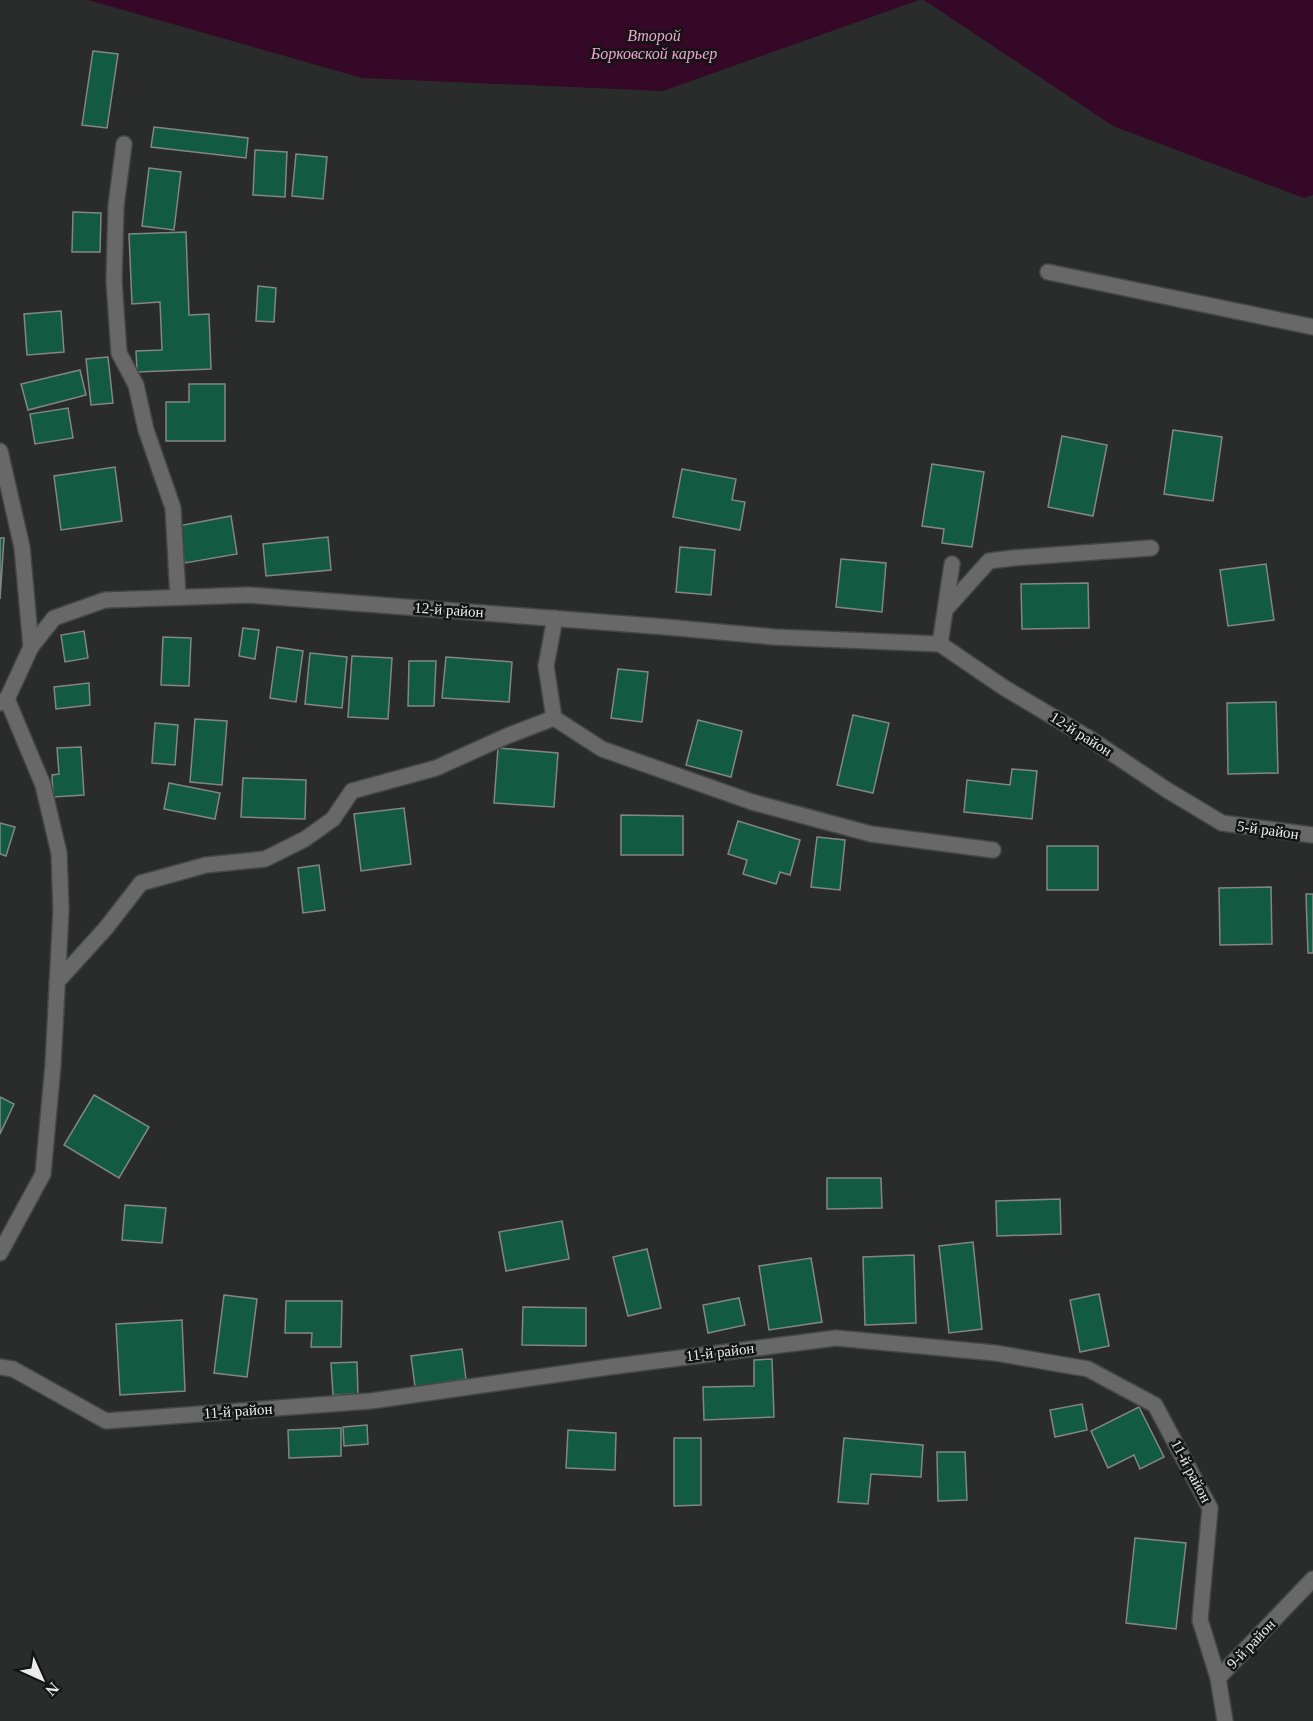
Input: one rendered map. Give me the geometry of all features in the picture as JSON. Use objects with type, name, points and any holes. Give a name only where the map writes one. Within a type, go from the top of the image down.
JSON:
[{"type":"street","points":[[124,144],[116,206],[114,281],[119,353],[136,385],[146,430],[172,508],[177,597]]},
{"type":"street","points":[[1048,272],[1313,327]]},
{"type":"street","points":[[0,452],[22,547],[31,647]]},
{"type":"street","points":[[946,609],[989,561],[1151,548]]},
{"type":"street","points":[[940,644],[952,564]]},
{"type":"street","name":"12-й район","points":[[3,701],[31,647],[54,618],[105,600],[249,595],[774,637],[940,644],[1003,687],[1092,740],[1222,823]]},
{"type":"street","points":[[555,618],[546,666],[554,718],[602,749],[752,802],[871,834],[993,850]]},
{"type":"street","points":[[0,1253],[43,1174],[53,1065],[61,910],[59,853],[43,785],[3,701]]},
{"type":"street","points":[[57,982],[106,928],[141,883],[206,865],[265,859],[305,839],[333,819],[352,791],[436,768],[554,718]]},
{"type":"street","name":"5-й район","points":[[1222,823],[1313,835]]},
{"type":"street","name":"11-й район","points":[[0,1367],[13,1370],[106,1421],[372,1401],[609,1367],[836,1338],[995,1353],[1088,1370],[1155,1405],[1210,1508],[1200,1620],[1218,1678]]},
{"type":"street","name":"9-й район","points":[[1225,1721],[1218,1678],[1313,1579]]},
{"type":"water","name":"Второй Борковской карьер","points":[[88,0],[919,0],[663,91],[362,78]]},
{"type":"water","points":[[924,0],[1313,0],[1313,195],[1304,198],[1113,126]]},
{"type":"building","points":[[93,51],[118,54],[107,128],[82,125]]},
{"type":"building","points":[[154,127],[248,138],[246,158],[151,147]]},
{"type":"building","points":[[255,150],[287,152],[285,197],[253,195]]},
{"type":"building","points":[[296,154],[327,157],[323,199],[292,196]]},
{"type":"building","points":[[149,168],[181,172],[174,230],[142,226]]},
{"type":"building","points":[[73,212],[101,213],[100,252],[72,252]]},
{"type":"building","points":[[186,232],[189,315],[209,314],[211,369],[137,372],[136,351],[162,350],[160,302],[132,304],[129,234]]},
{"type":"building","points":[[258,286],[276,288],[274,322],[256,321]]},
{"type":"building","points":[[61,311],[64,352],[27,355],[24,314]]},
{"type":"building","points":[[108,357],[113,403],[91,405],[86,359]]},
{"type":"building","points":[[80,370],[86,395],[28,410],[21,384]]},
{"type":"building","points":[[189,384],[225,384],[225,441],[166,441],[166,402],[189,402]]},
{"type":"building","points":[[68,408],[73,438],[35,444],[30,414]]},
{"type":"building","points":[[1173,430],[1222,437],[1213,501],[1164,494]]},
{"type":"building","points":[[1062,436],[1107,445],[1093,516],[1048,507]]},
{"type":"building","points":[[932,464],[984,472],[972,547],[942,543],[944,529],[922,526]]},
{"type":"building","points":[[115,467],[122,521],[61,530],[54,476]]},
{"type":"building","points":[[682,469],[736,479],[732,500],[745,502],[740,530],[673,517]]},
{"type":"building","points":[[231,516],[237,554],[185,563],[178,526]]},
{"type":"building","points":[[328,537],[331,570],[266,576],[263,544]]},
{"type":"building","points":[[0,538],[4,538],[0,599]]},
{"type":"building","points":[[680,547],[715,550],[711,595],[676,592]]},
{"type":"building","points":[[841,559],[886,563],[882,612],[836,607]]},
{"type":"building","points":[[1266,564],[1274,620],[1228,626],[1220,570]]},
{"type":"building","points":[[1088,583],[1089,628],[1022,629],[1021,584]]},
{"type":"building","points":[[243,628],[259,630],[255,659],[239,656]]},
{"type":"building","points":[[84,631],[88,658],[65,662],[61,635]]},
{"type":"building","points":[[163,637],[191,638],[189,686],[161,685]]},
{"type":"building","points":[[277,647],[303,651],[296,702],[270,698]]},
{"type":"building","points":[[310,653],[347,657],[342,708],[305,704]]},
{"type":"building","points":[[352,656],[392,658],[388,719],[348,717]]},
{"type":"building","points":[[446,657],[512,662],[509,702],[442,698]]},
{"type":"building","points":[[409,661],[436,661],[434,706],[408,706]]},
{"type":"building","points":[[618,669],[648,672],[642,722],[611,718]]},
{"type":"building","points":[[89,683],[90,705],[56,709],[54,687]]},
{"type":"building","points":[[1276,702],[1278,773],[1228,774],[1227,703]]},
{"type":"building","points":[[853,715],[889,723],[873,793],[837,785]]},
{"type":"building","points":[[195,719],[227,721],[222,785],[190,782]]},
{"type":"building","points":[[698,720],[742,731],[731,777],[686,765]]},
{"type":"building","points":[[155,723],[178,725],[175,765],[152,763]]},
{"type":"building","points":[[81,747],[84,795],[53,797],[52,775],[59,774],[57,748]]},
{"type":"building","points":[[498,748],[558,753],[554,807],[494,803]]},
{"type":"building","points":[[1012,769],[1037,771],[1032,819],[964,812],[967,780],[1010,785]]},
{"type":"building","points":[[243,778],[306,780],[305,819],[241,817]]},
{"type":"building","points":[[169,783],[220,793],[215,819],[164,809]]},
{"type":"building","points":[[404,808],[411,864],[361,871],[354,814]]},
{"type":"building","points":[[621,815],[683,816],[683,855],[621,855]]},
{"type":"building","points":[[738,821],[800,840],[790,875],[780,872],[776,884],[743,874],[747,860],[728,854]]},
{"type":"building","points":[[0,823],[15,827],[6,856],[0,854]]},
{"type":"building","points":[[817,837],[845,840],[840,890],[811,887]]},
{"type":"building","points":[[1047,846],[1098,846],[1098,890],[1047,890]]},
{"type":"building","points":[[319,865],[325,910],[303,913],[298,868]]},
{"type":"building","points":[[1271,887],[1272,944],[1220,945],[1219,888]]},
{"type":"building","points":[[1306,894],[1313,894],[1313,953],[1308,953]]},
{"type":"building","points":[[94,1095],[149,1127],[119,1178],[64,1145]]},
{"type":"building","points":[[0,1097],[14,1104],[0,1134]]},
{"type":"building","points":[[827,1178],[881,1178],[882,1208],[827,1209]]},
{"type":"building","points":[[1060,1199],[1061,1234],[997,1236],[996,1201]]},
{"type":"building","points":[[125,1205],[166,1208],[162,1243],[122,1240]]},
{"type":"building","points":[[562,1221],[569,1259],[506,1271],[499,1232]]},
{"type":"building","points":[[973,1242],[982,1329],[949,1333],[939,1246]]},
{"type":"building","points":[[647,1249],[661,1308],[628,1316],[613,1257]]},
{"type":"building","points":[[914,1255],[916,1323],[865,1325],[863,1257]]},
{"type":"building","points":[[811,1258],[822,1322],[769,1330],[759,1266]]},
{"type":"building","points":[[1099,1294],[1109,1346],[1080,1352],[1070,1300]]},
{"type":"building","points":[[224,1295],[257,1299],[247,1377],[214,1373]]},
{"type":"building","points":[[739,1298],[745,1325],[708,1333],[703,1305]]},
{"type":"building","points":[[286,1301],[342,1301],[341,1347],[311,1347],[312,1333],[285,1333]]},
{"type":"building","points":[[523,1307],[586,1308],[586,1346],[522,1345]]},
{"type":"building","points":[[182,1320],[185,1391],[120,1395],[116,1324]]},
{"type":"building","points":[[462,1349],[466,1379],[415,1387],[411,1356]]},
{"type":"building","points":[[772,1359],[774,1417],[704,1420],[703,1387],[754,1386],[754,1360]]},
{"type":"building","points":[[357,1362],[358,1394],[333,1395],[331,1363]]},
{"type":"building","points":[[1082,1404],[1087,1430],[1055,1437],[1050,1410]]},
{"type":"building","points":[[1139,1407],[1164,1457],[1140,1469],[1134,1455],[1108,1468],[1091,1431]]},
{"type":"building","points":[[367,1425],[368,1444],[344,1446],[343,1427]]},
{"type":"building","points":[[341,1428],[341,1456],[289,1458],[288,1430]]},
{"type":"building","points":[[568,1430],[616,1433],[615,1470],[566,1468]]},
{"type":"building","points":[[674,1438],[701,1438],[701,1505],[674,1506]]},
{"type":"building","points":[[844,1438],[923,1445],[921,1477],[871,1474],[868,1504],[838,1502]]},
{"type":"building","points":[[937,1452],[965,1452],[967,1500],[938,1501]]},
{"type":"building","points":[[1135,1538],[1186,1543],[1176,1629],[1126,1623]]}]
